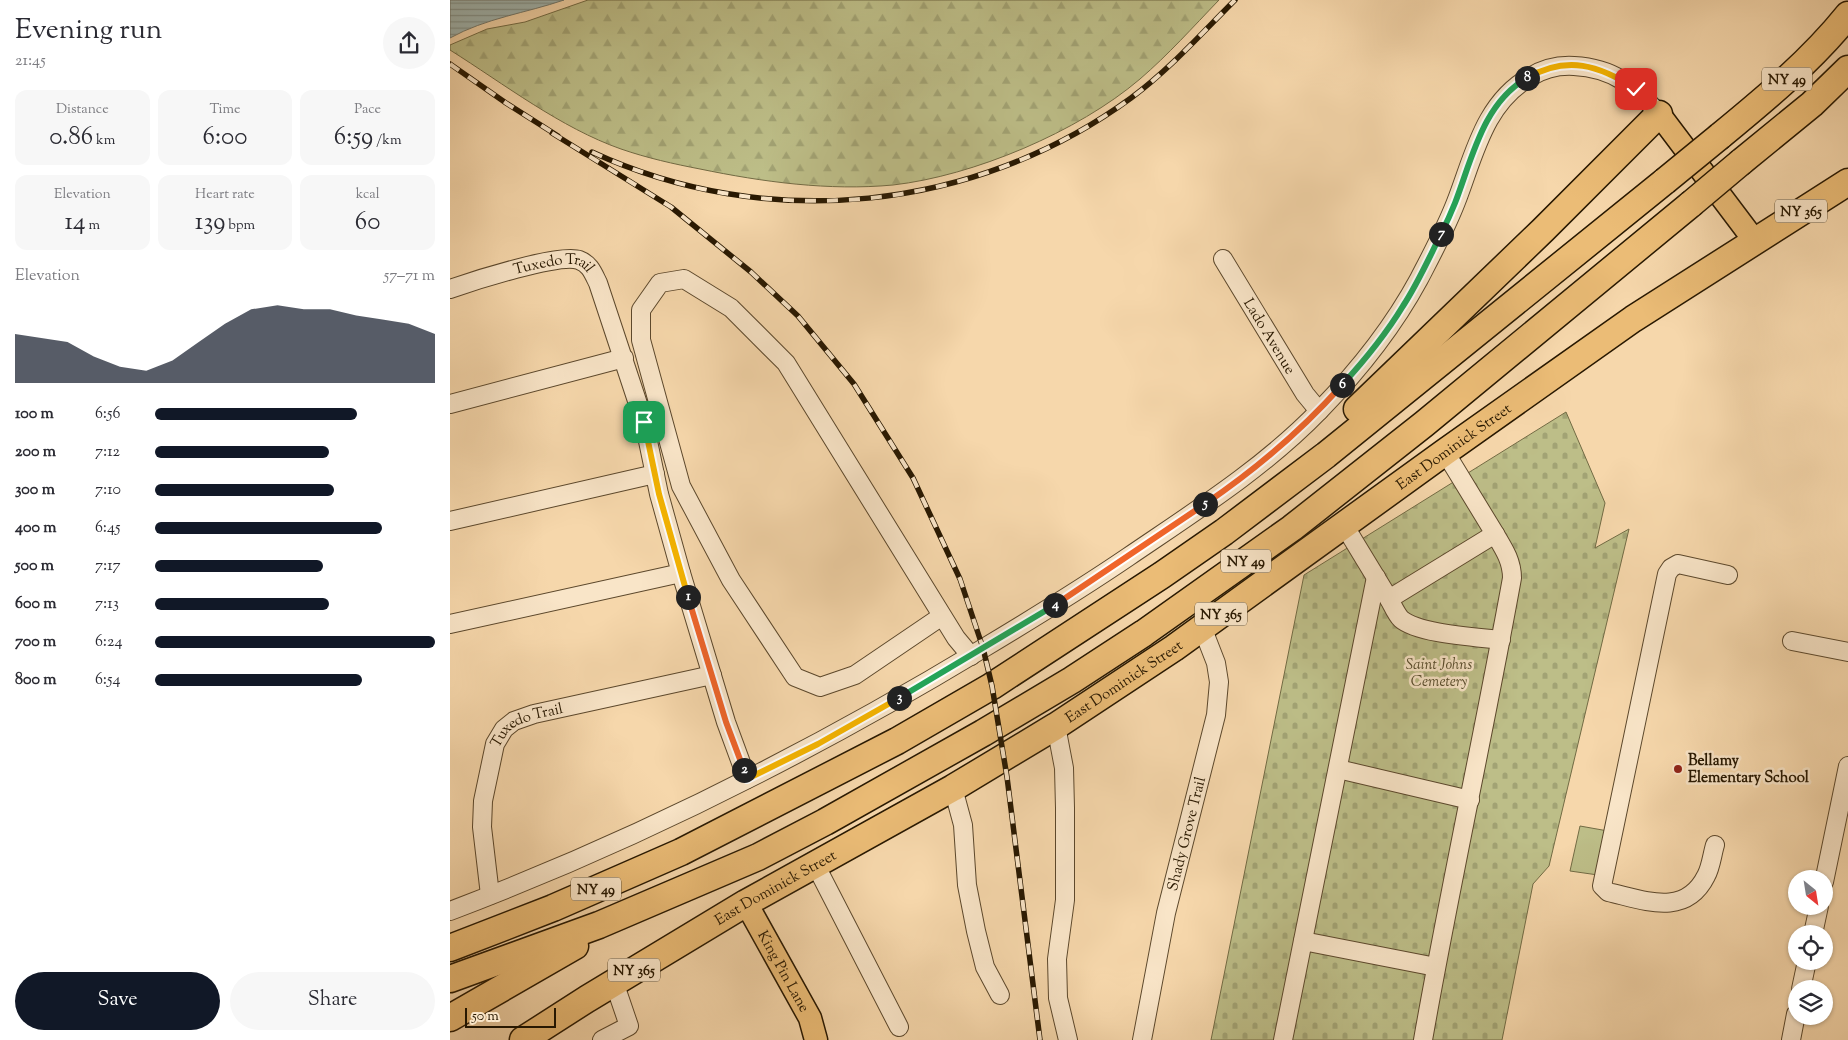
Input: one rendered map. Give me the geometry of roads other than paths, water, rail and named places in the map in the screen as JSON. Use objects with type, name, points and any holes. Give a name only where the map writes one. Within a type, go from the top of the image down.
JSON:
[{"type":"highway","name":"NY 49","points":[[450,948],[561,904],[681,852],[897,741],[992,686],[1162,575],[1224,532],[1326,454],[1720,136],[1775,90],[1833,33],[1848,15]]},
{"type":"highway","name":"NY 49","points":[[450,979],[599,925],[758,857],[826,822],[1072,680],[1196,598],[1292,528],[1424,424],[1691,204],[1812,104],[1848,69]]},
{"type":"highway","points":[[1224,532],[1386,383],[1659,114]]},
{"type":"highway","name":"East Dominick Street","points":[[523,1040],[614,982],[746,903],[953,788],[1056,726],[1174,648],[1633,319],[1754,240],[1848,182]]},
{"type":"highway","points":[[450,1018],[642,907]]},
{"type":"main road","points":[[1659,114],[1754,240]]},
{"type":"main road","name":"King Pin Lane","points":[[746,903],[810,1018],[816,1040]]},
{"type":"street","points":[[450,911],[629,836],[818,744],[971,656],[1097,578],[1216,497],[1276,450],[1319,411],[1355,371],[1404,306],[1420,278],[1454,205],[1484,128],[1501,99],[1520,83],[1541,71],[1564,65],[1590,67],[1616,76],[1636,89],[1659,114]]},
{"type":"street","name":"Tuxedo Trail","points":[[450,289],[498,273],[565,258],[578,259],[590,266],[598,283],[624,358],[644,422],[655,474],[681,573],[726,722],[747,779]]},
{"type":"street","name":"Lado Avenue","points":[[1223,259],[1305,394],[1319,411]]},
{"type":"street","points":[[942,616],[855,675],[820,687],[795,677],[731,580],[681,486],[641,340],[641,310],[660,283],[684,280],[731,308],[786,363],[942,616],[956,638],[971,656]]},
{"type":"street","points":[[450,404],[624,358]]},
{"type":"street","points":[[1423,1040],[1512,578],[1508,556],[1445,452]]},
{"type":"street","points":[[450,521],[655,474]]},
{"type":"street","points":[[1344,525],[1401,619]]},
{"type":"street","points":[[1389,598],[1495,534]]},
{"type":"street","points":[[1715,845],[1707,875],[1698,888],[1686,897],[1674,902],[1663,904],[1608,892],[1602,886],[1667,574],[1670,568],[1678,564],[1728,575]]},
{"type":"street","points":[[450,624],[681,573]]},
{"type":"street","points":[[1283,1040],[1376,577]]},
{"type":"street","points":[[1369,611],[1401,619],[1437,632],[1501,640]]},
{"type":"street","name":"Shady Grove Trail","points":[[1142,1040],[1166,913],[1216,715],[1218,682],[1216,663],[1202,627]]},
{"type":"street","points":[[1792,641],[1848,652]]},
{"type":"street","name":"Tuxedo Trail","points":[[490,895],[482,827],[483,801],[496,744],[504,729],[514,721],[534,714],[712,675]]},
{"type":"street","points":[[1056,726],[1064,768],[1065,808],[1065,900],[1057,959],[1058,998],[1068,1040]]},
{"type":"street","points":[[1826,870],[1848,766]]},
{"type":"street","points":[[1338,768],[1470,800]]},
{"type":"street","points":[[953,788],[963,825],[967,885],[976,931],[985,967],[1000,995]]},
{"type":"street","points":[[815,864],[899,1027]]},
{"type":"street","points":[[1303,941],[1436,967]]},
{"type":"street","points":[[602,1040],[629,1026],[614,982]]},
{"type":"street","points":[[1791,1040],[1794,1025]]},
{"type":"water","points":[[450,0],[564,0],[478,25],[450,38]]},
{"type":"railway","points":[[592,152],[659,178],[728,194],[798,201],[869,198],[938,187],[1006,166],[1070,136],[1131,98],[1158,76],[1235,0]]},
{"type":"railway","points":[[450,64],[558,136]]},
{"type":"railway","points":[[552,133],[671,207],[751,272],[798,316],[854,384],[913,478],[960,579],[983,648],[992,686],[1007,777],[1040,1040]]},
{"type":"place","name":"Bellamy Elementary School","points":[[1678,769]]},
{"type":"park label","name":"Saint Johns Cemetery","points":[[1439,672]]}]
